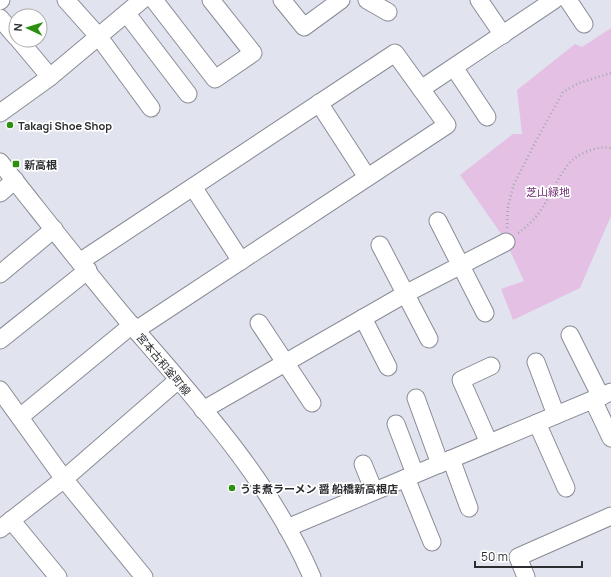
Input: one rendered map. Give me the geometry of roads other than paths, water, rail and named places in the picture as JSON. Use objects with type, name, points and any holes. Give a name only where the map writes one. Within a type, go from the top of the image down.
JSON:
[{"type":"street","points":[[66,0],[99,37],[151,108]]},
{"type":"street","points":[[0,113],[50,77],[142,0]]},
{"type":"street","points":[[154,0],[215,79],[253,53],[211,0]]},
{"type":"street","points":[[282,0],[304,27],[341,0]]},
{"type":"street","points":[[367,0],[388,12]]},
{"type":"street","points":[[479,0],[503,35]]},
{"type":"street","points":[[421,90],[503,35],[534,5],[554,0]]},
{"type":"street","points":[[568,0],[584,24]]},
{"type":"street","points":[[127,14],[188,94]]},
{"type":"street","points":[[0,18],[8,28]]},
{"type":"street","points":[[26,48],[50,77]]},
{"type":"street","points":[[0,340],[84,266],[193,187],[395,53],[447,125],[241,261],[134,327],[20,417]]},
{"type":"street","points":[[454,68],[487,117]]},
{"type":"street","points":[[319,104],[367,177]]},
{"type":"street","name":"宮本古和釜町線","points":[[0,162],[247,463],[287,528],[312,577]]},
{"type":"street","points":[[0,193],[15,180]]},
{"type":"street","points":[[193,187],[241,261]]},
{"type":"street","points":[[438,221],[485,313]]},
{"type":"street","points":[[0,274],[54,229]]},
{"type":"street","points":[[203,410],[405,294],[506,242]]},
{"type":"street","points":[[380,245],[429,339]]},
{"type":"street","points":[[363,318],[388,367]]},
{"type":"street","points":[[259,323],[312,403]]},
{"type":"street","points":[[570,335],[602,396],[611,438]]},
{"type":"street","points":[[536,362],[556,415]]},
{"type":"street","points":[[489,443],[461,380],[491,366]]},
{"type":"street","points":[[58,577],[3,525],[64,479],[178,380]]},
{"type":"street","points":[[0,390],[64,479],[144,577]]},
{"type":"street","points":[[287,528],[602,396]]},
{"type":"street","points":[[416,398],[468,508]]},
{"type":"street","points":[[536,423],[566,488]]},
{"type":"street","points":[[396,424],[410,476],[432,542]]},
{"type":"street","points":[[363,464],[374,492]]},
{"type":"street","points":[[526,577],[518,557],[611,516]]},
{"type":"place","name":"Takagi Shoe Shop","points":[[10,125]]},
{"type":"place","name":"新高根","points":[[16,164]]},
{"type":"place","name":"うま煮ラーメン 醤 船橋新高根店","points":[[232,488]]},
{"type":"park label","name":"芝山緑地","points":[[548,191]]}]
